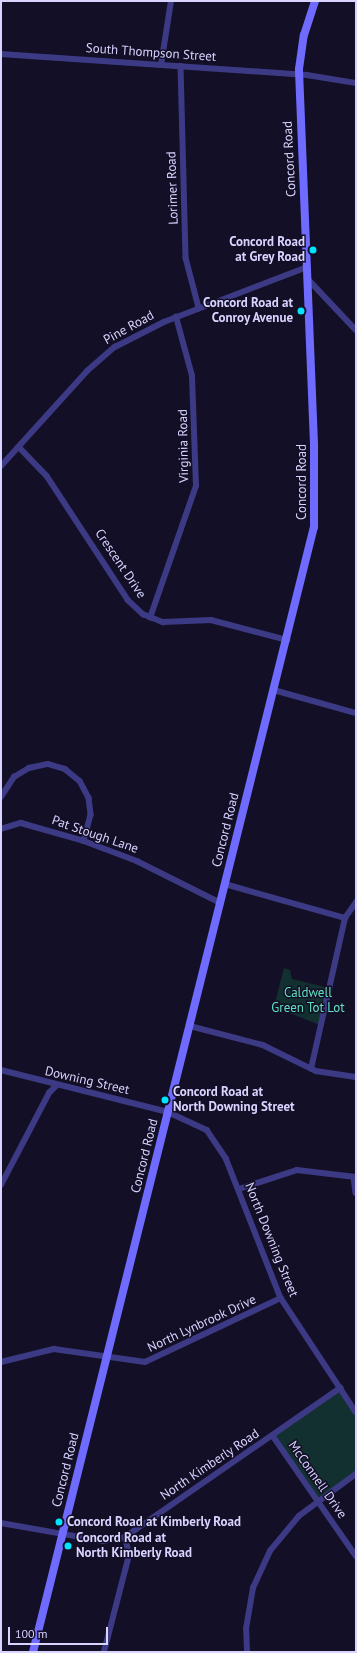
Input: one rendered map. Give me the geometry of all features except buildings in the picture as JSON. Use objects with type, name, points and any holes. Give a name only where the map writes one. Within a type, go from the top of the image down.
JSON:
[{"type":"main road","name":"Concord Road","points":[[33,1652],[287,640],[315,513],[299,74],[304,35],[315,1]]},
{"type":"street","points":[[161,65],[171,1]]},
{"type":"street","name":"South Thompson Street","points":[[1,54],[299,74],[356,83]]},
{"type":"street","name":"Lorimer Road","points":[[181,66],[186,258],[199,308]]},
{"type":"street","name":"Pine Road","points":[[1,466],[99,359],[125,341],[176,317],[307,267]]},
{"type":"street","points":[[307,278],[356,330]]},
{"type":"street","name":"Virginia Road","points":[[150,618],[196,486],[192,376],[176,317]]},
{"type":"street","name":"Crescent Drive","points":[[18,447],[61,495],[128,600],[150,618],[167,622],[211,620],[287,640]]},
{"type":"street","points":[[274,690],[356,713]]},
{"type":"street","points":[[1,797],[14,777],[29,768],[48,764],[65,769],[80,781],[89,798],[91,815],[84,841]]},
{"type":"street","points":[[1,821],[2,828]]},
{"type":"street","name":"Pat Stough Lane","points":[[2,828],[29,825],[84,841],[137,861],[221,903]]},
{"type":"street","points":[[225,884],[345,918]]},
{"type":"street","points":[[311,1069],[345,918],[356,902]]},
{"type":"street","points":[[190,1026],[263,1044],[311,1069],[356,1077]]},
{"type":"street","name":"Downing Street","points":[[1,1070],[56,1085],[64,1084],[168,1112]]},
{"type":"street","points":[[1,1185],[22,1151],[49,1093],[56,1085]]},
{"type":"street","name":"North Downing Street","points":[[168,1112],[199,1123],[215,1139],[239,1189],[281,1298],[356,1412]]},
{"type":"street","points":[[239,1189],[297,1170],[355,1177],[356,1193]]},
{"type":"street","name":"North Lynbrook Drive","points":[[1,1362],[54,1349],[108,1355],[131,1362],[152,1360],[281,1298]]},
{"type":"street","name":"North Kimberly Road","points":[[1,1523],[103,1541],[125,1537],[273,1436],[340,1388]]},
{"type":"street","name":"McConnell Drive","points":[[273,1436],[356,1556]]},
{"type":"street","points":[[246,1652],[248,1614],[262,1564],[281,1534],[318,1501],[356,1474]]},
{"type":"street","points":[[104,1652],[129,1555],[125,1537]]},
{"type":"green space","name":"Caldwell Green Tot Lot","points":[[284,968],[290,970],[292,979],[329,988],[320,1025],[274,1007]]},
{"type":"green space","points":[[340,1390],[356,1413],[356,1473],[318,1500],[274,1436]]},
{"type":"place","name":"Concord Road at Grey Road","points":[[313,250]]},
{"type":"place","name":"Concord Road at Conroy Avenue","points":[[301,311]]},
{"type":"place","name":"Concord Road at North Downing Street","points":[[165,1100]]},
{"type":"place","name":"Concord Road at Kimberly Road","points":[[59,1522]]},
{"type":"place","name":"Concord Road at North Kimberly Road","points":[[68,1546]]}]
